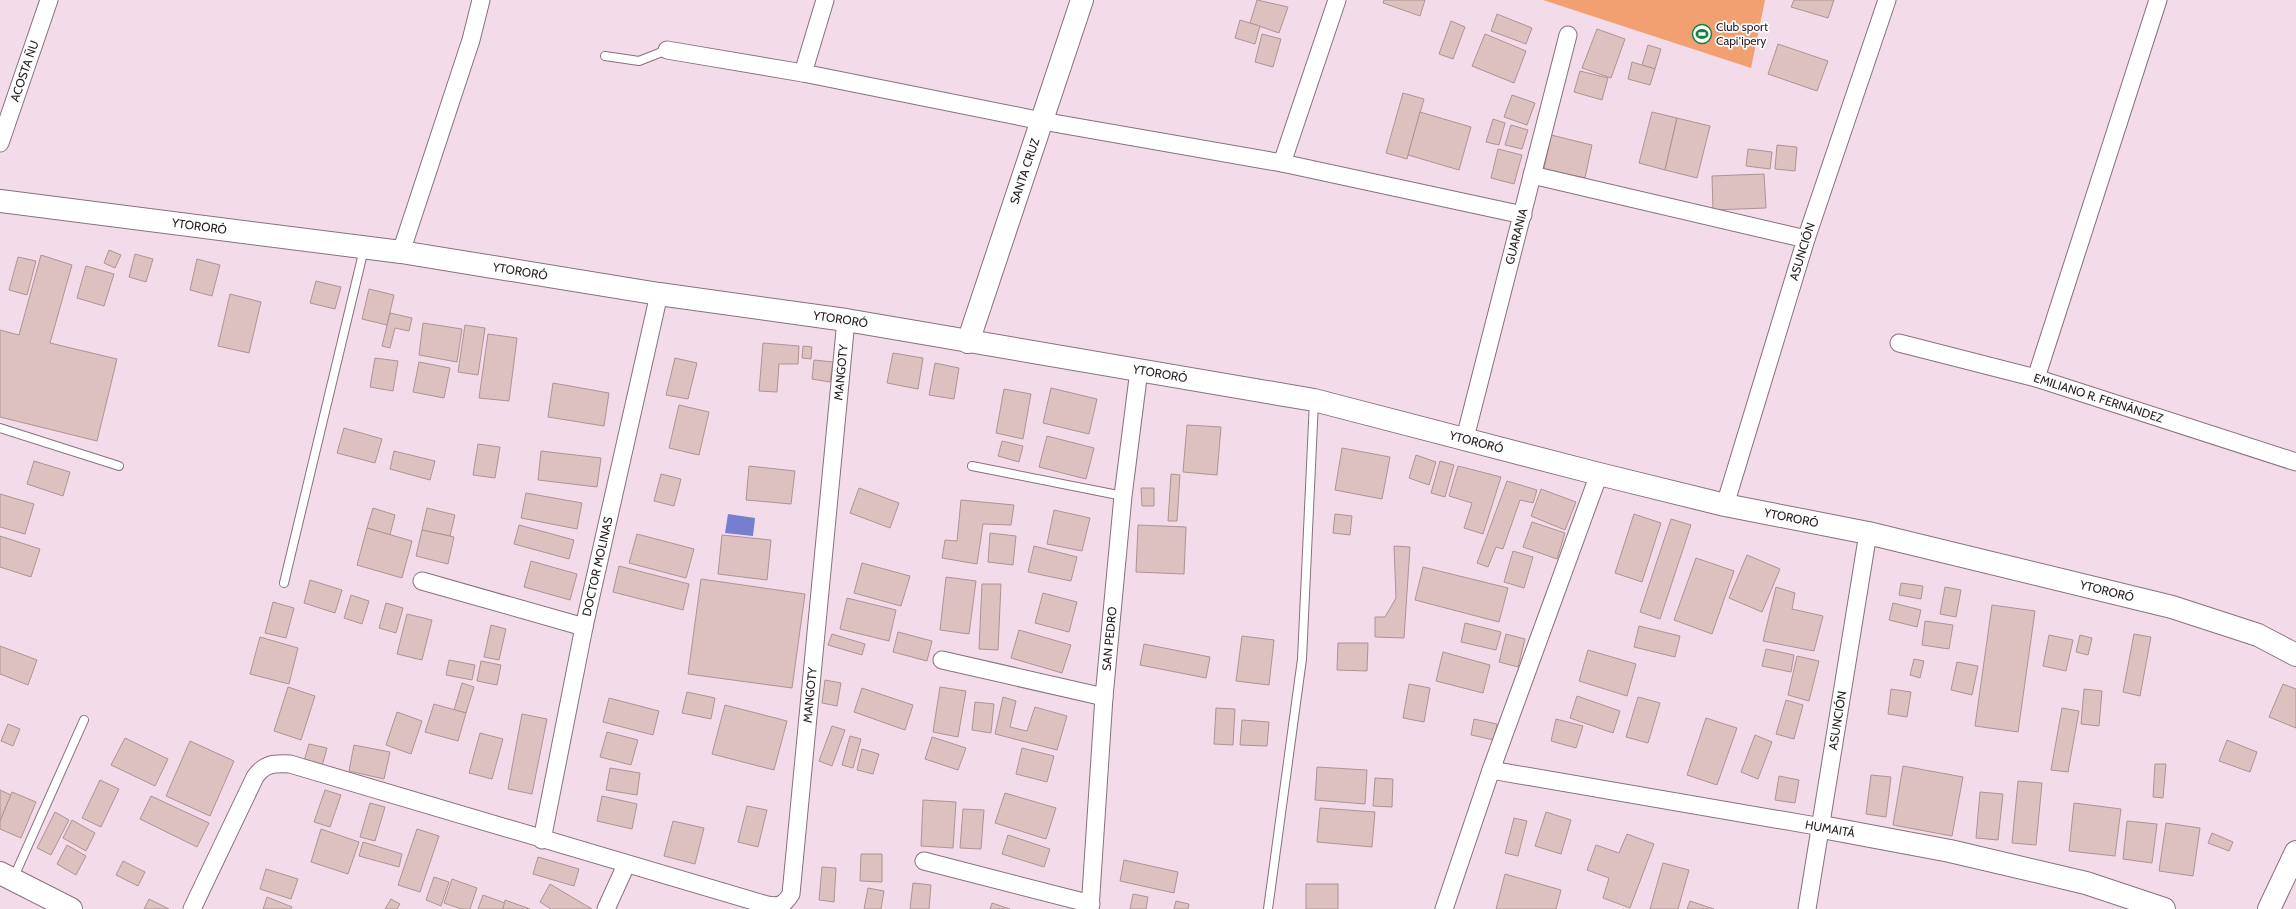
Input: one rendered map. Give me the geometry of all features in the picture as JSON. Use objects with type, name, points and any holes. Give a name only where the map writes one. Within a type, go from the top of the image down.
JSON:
[{"type":"street","name":"ACOSTA ÑU","points":[[0,143],[49,0]]},
{"type":"street","points":[[401,252],[471,40],[481,0]]},
{"type":"street","points":[[803,73],[825,0]]},
{"type":"street","name":"SANTA CRUZ","points":[[968,342],[1082,0]]},
{"type":"street","points":[[1282,163],[1337,0]]},
{"type":"street","name":"ASUNCIÓN","points":[[1725,505],[1806,239],[1887,0]]},
{"type":"street","points":[[2036,378],[2158,0]]},
{"type":"street","name":"GUARANIA","points":[[1465,438],[1568,35]]},
{"type":"street","points":[[667,50],[803,73],[1042,121],[1282,163],[1523,215]]},
{"type":"street","points":[[1532,175],[1806,239]]},
{"type":"street","name":"YTORORÓ","points":[[0,201],[401,252],[659,294],[846,320],[1314,400],[1725,505],[1868,533],[2172,607],[2258,635],[2296,655]]},
{"type":"street","name":"DOCTOR MOLINAS","points":[[542,840],[584,627],[659,294]]},
{"type":"street","name":"MANGOTY","points":[[626,865],[767,905],[778,906],[786,903],[791,894],[846,320]]},
{"type":"street","name":"EMILIANO R. FERNÁNDEZ","points":[[1898,343],[2036,378],[2296,462]]},
{"type":"street","name":"SAN PEDRO","points":[[1091,907],[1104,697],[1123,496],[1139,370]]},
{"type":"street","points":[[1444,909],[1491,770],[1599,474]]},
{"type":"street","name":"ASUNCIÓN","points":[[1807,909],[1822,827],[1868,533]]},
{"type":"street","points":[[422,581],[584,627]]},
{"type":"street","points":[[942,660],[1104,697]]},
{"type":"street","points":[[192,909],[255,777],[262,767],[275,763],[290,764],[626,865],[606,909]]},
{"type":"street","name":"HUMAITÁ","points":[[1491,770],[1822,827],[1950,851],[2086,883],[2164,909]]},
{"type":"street","points":[[2269,909],[2296,852]]},
{"type":"street","points":[[924,861],[1091,907]]},
{"type":"street","points":[[6,876],[71,909]]},
{"type":"lane","points":[[605,56],[639,61],[667,50]]},
{"type":"lane","points":[[284,583],[364,248]]},
{"type":"lane","points":[[1268,909],[1302,658],[1314,400]]},
{"type":"lane","points":[[0,428],[119,466]]},
{"type":"lane","points":[[972,466],[1123,496]]},
{"type":"lane","points":[[6,876],[84,720]]},
{"type":"shaded area","name":"Club sport Capi'ipery","points":[[1543,0],[1765,0],[1751,68]]},
{"type":"water","points":[[728,514],[755,518],[753,536],[725,533]]},
{"type":"building","points":[[1257,0],[1288,7],[1279,33],[1250,23]]},
{"type":"building","points":[[1384,0],[1425,0],[1420,16],[1383,3]]},
{"type":"building","points":[[1794,0],[1834,0],[1828,18],[1791,7]]},
{"type":"building","points":[[1497,14],[1532,28],[1526,44],[1491,31]]},
{"type":"building","points":[[1240,20],[1260,26],[1255,44],[1235,38]]},
{"type":"building","points":[[1451,21],[1465,27],[1453,59],[1439,54]]},
{"type":"building","points":[[1597,29],[1625,39],[1611,78],[1582,68]]},
{"type":"building","points":[[1262,34],[1281,39],[1273,67],[1255,62]]},
{"type":"building","points":[[1485,34],[1526,51],[1514,83],[1472,66]]},
{"type":"building","points":[[1778,44],[1828,61],[1817,91],[1768,74]]},
{"type":"building","points":[[1648,45],[1661,49],[1655,69],[1642,65]]},
{"type":"building","points":[[1632,62],[1655,69],[1650,85],[1628,79]]},
{"type":"building","points":[[1580,71],[1608,78],[1602,100],[1574,92]]},
{"type":"building","points":[[1403,93],[1424,99],[1407,159],[1386,153]]},
{"type":"building","points":[[1512,95],[1535,103],[1527,125],[1504,117]]},
{"type":"building","points":[[1420,112],[1471,127],[1459,170],[1408,155]]},
{"type":"building","points":[[1652,112],[1677,118],[1665,170],[1639,163]]},
{"type":"building","points":[[1677,118],[1710,126],[1697,178],[1665,170]]},
{"type":"building","points":[[1493,119],[1505,123],[1499,145],[1486,142]]},
{"type":"building","points":[[1511,125],[1528,130],[1522,149],[1505,145]]},
{"type":"building","points":[[1551,135],[1592,145],[1585,178],[1544,169]]},
{"type":"building","points":[[1777,145],[1797,147],[1795,171],[1775,169]]},
{"type":"building","points":[[1498,149],[1522,155],[1514,184],[1491,178]]},
{"type":"building","points":[[1748,149],[1772,152],[1770,169],[1746,166]]},
{"type":"building","points":[[1764,174],[1766,208],[1713,210],[1712,176]]},
{"type":"building","points":[[109,250],[121,255],[115,268],[104,263]]},
{"type":"building","points":[[135,254],[153,259],[146,282],[129,277]]},
{"type":"building","points":[[41,255],[72,265],[50,343],[117,359],[97,441],[0,417],[0,330],[19,335]]},
{"type":"building","points":[[18,257],[36,261],[27,295],[9,290]]},
{"type":"building","points":[[197,259],[220,265],[212,296],[190,290]]},
{"type":"building","points":[[86,266],[114,274],[104,306],[77,298]]},
{"type":"building","points":[[316,281],[341,287],[335,309],[310,303]]},
{"type":"building","points":[[369,289],[394,295],[387,325],[362,319]]},
{"type":"building","points":[[230,294],[261,302],[249,353],[218,346]]},
{"type":"building","points":[[390,313],[412,318],[409,331],[395,328],[390,348],[382,346]]},
{"type":"building","points":[[423,323],[462,329],[457,362],[419,355]]},
{"type":"building","points":[[465,325],[485,328],[478,375],[458,372]]},
{"type":"building","points":[[488,334],[517,338],[509,401],[479,398]]},
{"type":"building","points":[[763,343],[799,346],[798,364],[779,364],[777,392],[759,391]]},
{"type":"building","points":[[803,346],[812,347],[811,359],[802,358]]},
{"type":"building","points":[[893,353],[923,358],[918,389],[887,383]]},
{"type":"building","points":[[375,358],[398,361],[393,391],[370,387]]},
{"type":"building","points":[[675,358],[697,363],[688,399],[666,395]]},
{"type":"building","points":[[814,360],[833,362],[830,382],[812,379]]},
{"type":"building","points":[[419,362],[450,368],[444,398],[413,392]]},
{"type":"building","points":[[935,363],[959,368],[954,399],[929,395]]},
{"type":"building","points":[[553,383],[609,393],[604,426],[548,417]]},
{"type":"building","points":[[1051,388],[1097,399],[1089,434],[1043,423]]},
{"type":"building","points":[[1004,389],[1031,394],[1023,439],[996,433]]},
{"type":"building","points":[[679,405],[709,412],[699,455],[669,448]]},
{"type":"building","points":[[1187,425],[1221,427],[1217,475],[1183,472]]},
{"type":"building","points":[[344,428],[382,439],[375,463],[337,453]]},
{"type":"building","points":[[1047,436],[1094,448],[1086,479],[1039,467]]},
{"type":"building","points":[[1002,441],[1023,446],[1019,462],[998,456]]},
{"type":"building","points":[[478,444],[500,447],[495,478],[473,475]]},
{"type":"building","points":[[1342,448],[1390,457],[1382,499],[1335,490]]},
{"type":"building","points":[[394,451],[435,461],[430,480],[390,469]]},
{"type":"building","points":[[541,451],[601,458],[597,487],[538,480]]},
{"type":"building","points":[[1416,455],[1436,462],[1429,485],[1409,478]]},
{"type":"building","points":[[34,461],[70,472],[63,496],[27,484]]},
{"type":"building","points":[[1440,461],[1454,465],[1445,497],[1431,493]]},
{"type":"building","points":[[749,466],[795,471],[791,504],[746,500]]},
{"type":"building","points":[[1458,466],[1501,477],[1483,534],[1464,528],[1472,503],[1449,496]]},
{"type":"building","points":[[661,474],[681,479],[674,506],[654,501]]},
{"type":"building","points":[[1171,474],[1180,475],[1177,521],[1168,521]]},
{"type":"building","points":[[1507,481],[1537,490],[1533,503],[1520,500],[1503,549],[1496,547],[1488,567],[1477,563]]},
{"type":"building","points":[[859,488],[899,503],[890,528],[850,513]]},
{"type":"building","points":[[1141,488],[1154,488],[1154,506],[1142,506]]},
{"type":"building","points":[[1541,489],[1576,502],[1565,530],[1531,516]]},
{"type":"building","points":[[526,493],[582,503],[577,529],[521,518]]},
{"type":"building","points":[[0,494],[34,504],[25,534],[0,527]]},
{"type":"building","points":[[961,500],[1014,505],[1011,525],[983,524],[977,564],[942,558],[945,540],[957,541]]},
{"type":"building","points":[[373,508],[395,515],[390,535],[367,528]]},
{"type":"building","points":[[427,508],[455,515],[450,536],[422,530]]},
{"type":"building","points":[[1054,510],[1090,518],[1082,551],[1047,544]]},
{"type":"building","points":[[1335,514],[1352,516],[1350,535],[1333,533]]},
{"type":"building","points":[[1634,514],[1661,523],[1642,582],[1615,573]]},
{"type":"building","points":[[1671,519],[1691,525],[1660,619],[1640,612]]},
{"type":"building","points":[[1532,522],[1565,533],[1557,559],[1523,547]]},
{"type":"building","points":[[519,525],[574,540],[569,559],[514,544]]},
{"type":"building","points":[[1138,525],[1186,527],[1184,574],[1136,572]]},
{"type":"building","points":[[367,528],[412,541],[402,578],[357,565]]},
{"type":"building","points":[[422,530],[454,537],[448,564],[416,556]]},
{"type":"building","points":[[990,533],[1016,536],[1013,565],[988,562]]},
{"type":"building","points":[[637,534],[694,549],[686,578],[629,563]]},
{"type":"building","points":[[722,535],[771,540],[767,580],[718,574]]},
{"type":"building","points":[[0,536],[40,549],[31,577],[0,567]]},
{"type":"building","points":[[1034,546],[1077,557],[1071,581],[1028,572]]},
{"type":"building","points":[[1394,546],[1410,547],[1404,638],[1375,637],[1375,617],[1385,617],[1396,598]]},
{"type":"building","points":[[1513,551],[1533,557],[1524,588],[1504,582]]},
{"type":"building","points":[[1747,555],[1780,569],[1762,612],[1729,598]]},
{"type":"building","points":[[1696,558],[1734,571],[1712,634],[1674,620]]},
{"type":"building","points":[[531,561],[577,574],[570,600],[524,587]]},
{"type":"building","points":[[862,563],[910,576],[901,606],[854,593]]},
{"type":"building","points":[[619,566],[689,584],[683,610],[613,592]]},
{"type":"building","points":[[1423,567],[1508,588],[1499,622],[1415,600]]},
{"type":"building","points":[[946,577],[976,581],[969,634],[940,630]]},
{"type":"building","points":[[701,579],[805,594],[792,688],[688,674]]},
{"type":"building","points":[[310,580],[342,590],[335,613],[304,603]]},
{"type":"building","points":[[1901,583],[1923,586],[1921,599],[1899,595]]},
{"type":"building","points":[[982,584],[1001,584],[998,650],[979,649]]},
{"type":"building","points":[[1776,587],[1795,593],[1792,609],[1823,616],[1814,651],[1763,641]]},
{"type":"building","points":[[1945,587],[1961,590],[1956,617],[1940,614]]},
{"type":"building","points":[[1043,593],[1077,602],[1069,632],[1035,623]]},
{"type":"building","points":[[351,595],[369,601],[362,624],[344,618]]},
{"type":"building","points":[[847,598],[896,610],[889,641],[840,629]]},
{"type":"building","points":[[273,602],[294,608],[286,638],[265,633]]},
{"type":"building","points":[[386,603],[403,608],[396,633],[379,628]]},
{"type":"building","points":[[1893,603],[1921,610],[1917,627],[1889,620]]},
{"type":"building","points":[[1992,605],[2035,611],[2018,732],[1975,726]]},
{"type":"building","points":[[407,614],[432,620],[422,660],[397,654]]},
{"type":"building","points":[[1925,621],[1953,625],[1949,649],[1922,645]]},
{"type":"building","points":[[1465,623],[1501,632],[1496,650],[1461,642]]},
{"type":"building","points":[[491,625],[506,629],[499,660],[484,657]]},
{"type":"building","points":[[1639,626],[1680,636],[1675,657],[1634,647]]},
{"type":"building","points":[[1019,630],[1071,645],[1062,673],[1011,658]]},
{"type":"building","points":[[898,632],[932,641],[927,661],[893,652]]},
{"type":"building","points":[[832,634],[865,644],[862,655],[828,645]]},
{"type":"building","points":[[1506,634],[1525,639],[1518,667],[1499,662]]},
{"type":"building","points":[[2134,634],[2151,637],[2140,696],[2123,692]]},
{"type":"building","points":[[2049,635],[2073,640],[2066,671],[2043,666]]},
{"type":"building","points":[[2080,635],[2092,638],[2088,655],[2076,652]]},
{"type":"building","points":[[1242,636],[1274,640],[1269,685],[1236,681]]},
{"type":"building","points":[[260,637],[298,648],[289,684],[250,674]]},
{"type":"building","points":[[1338,643],[1368,643],[1367,671],[1337,670]]},
{"type":"building","points":[[1144,644],[1210,657],[1206,678],[1140,665]]},
{"type":"building","points":[[0,646],[37,660],[28,685],[0,674]]},
{"type":"building","points":[[1766,649],[1794,655],[1791,672],[1762,666]]},
{"type":"building","points":[[1588,650],[1636,664],[1627,696],[1579,681]]},
{"type":"building","points":[[1443,652],[1490,665],[1483,693],[1436,681]]},
{"type":"building","points":[[1797,656],[1819,661],[1809,701],[1788,695]]},
{"type":"building","points":[[1914,659],[1924,661],[1920,678],[1910,675]]},
{"type":"building","points":[[449,660],[475,665],[472,680],[446,675]]},
{"type":"building","points":[[481,661],[501,665],[497,685],[477,681]]},
{"type":"building","points":[[1957,662],[1978,666],[1972,695],[1951,690]]},
{"type":"building","points":[[825,680],[841,683],[837,706],[822,703]]},
{"type":"building","points":[[462,683],[474,687],[466,713],[454,710]]},
{"type":"building","points":[[1409,684],[1430,688],[1424,722],[1403,718]]},
{"type":"building","points":[[2283,684],[2296,689],[2296,728],[2269,717]]},
{"type":"building","points":[[288,687],[315,696],[301,740],[274,731]]},
{"type":"building","points":[[940,687],[966,691],[958,737],[933,732]]},
{"type":"building","points":[[862,688],[913,705],[905,730],[854,712]]},
{"type":"building","points":[[1891,689],[1911,692],[1907,717],[1888,714]]},
{"type":"building","points":[[2084,689],[2102,691],[2099,726],[2081,724]]},
{"type":"building","points":[[687,692],[715,698],[711,719],[682,713]]},
{"type":"building","points":[[1577,696],[1620,711],[1613,733],[1570,718]]},
{"type":"building","points":[[1003,697],[1016,701],[1010,727],[1027,731],[1035,707],[1067,716],[1057,750],[995,734]]},
{"type":"building","points":[[1638,697],[1660,703],[1648,743],[1626,737]]},
{"type":"building","points":[[609,698],[659,711],[653,735],[603,722]]},
{"type":"building","points":[[1786,700],[1803,705],[1794,739],[1776,734]]},
{"type":"building","points":[[975,702],[994,704],[991,733],[972,730]]},
{"type":"building","points":[[434,704],[466,713],[458,741],[425,732]]},
{"type":"building","points":[[725,705],[787,721],[774,770],[712,754]]},
{"type":"building","points":[[1216,708],[1235,709],[1233,745],[1214,744]]},
{"type":"building","points":[[2062,708],[2079,711],[2068,772],[2051,770]]},
{"type":"building","points":[[397,712],[422,721],[411,754],[386,745]]},
{"type":"building","points":[[522,714],[547,719],[532,794],[508,789]]},
{"type":"building","points":[[1706,718],[1737,728],[1717,785],[1687,775]]},
{"type":"building","points":[[1474,719],[1497,724],[1494,740],[1471,735]]},
{"type":"building","points":[[1556,719],[1583,726],[1576,748],[1551,741]]},
{"type":"building","points":[[1242,720],[1269,722],[1267,746],[1240,745]]},
{"type":"building","points":[[8,724],[20,729],[13,746],[1,741]]},
{"type":"building","points":[[832,726],[845,730],[832,766],[819,761]]},
{"type":"building","points":[[607,732],[638,740],[631,765],[600,757]]},
{"type":"building","points":[[480,733],[503,739],[492,779],[469,773]]},
{"type":"building","points":[[1755,735],[1772,742],[1758,779],[1741,772]]},
{"type":"building","points":[[850,736],[861,739],[853,768],[842,765]]},
{"type":"building","points":[[932,737],[966,748],[958,770],[925,759]]},
{"type":"building","points":[[125,738],[168,759],[155,786],[111,765]]},
{"type":"building","points":[[2227,740],[2257,752],[2250,772],[2219,761]]},
{"type":"building","points":[[190,741],[234,761],[210,816],[166,796]]},
{"type":"building","points":[[309,744],[327,748],[322,766],[304,761]]},
{"type":"building","points":[[354,745],[390,752],[384,779],[349,771]]},
{"type":"building","points":[[1022,748],[1054,756],[1047,782],[1016,774]]},
{"type":"building","points":[[862,749],[879,754],[873,774],[857,770]]},
{"type":"building","points":[[2155,764],[2166,764],[2163,798],[2153,797]]},
{"type":"building","points":[[1903,766],[1963,777],[1952,836],[1893,825]]},
{"type":"building","points":[[1317,767],[1367,770],[1365,804],[1315,800]]},
{"type":"building","points":[[610,768],[640,773],[637,795],[606,790]]},
{"type":"building","points":[[1871,775],[1891,777],[1886,817],[1866,814]]},
{"type":"building","points":[[1779,776],[1799,780],[1795,803],[1775,800]]},
{"type":"building","points":[[1375,778],[1393,779],[1392,807],[1373,806]]},
{"type":"building","points":[[100,780],[119,789],[101,827],[82,818]]},
{"type":"building","points":[[2018,781],[2042,783],[2036,845],[2012,843]]},
{"type":"building","points":[[0,790],[11,795],[0,821]]},
{"type":"building","points":[[325,790],[341,795],[330,827],[314,822]]},
{"type":"building","points":[[12,792],[36,802],[21,838],[0,829],[0,821]]},
{"type":"building","points":[[1980,792],[2003,794],[1998,840],[1976,838]]},
{"type":"building","points":[[1005,793],[1056,808],[1046,839],[995,823]]},
{"type":"building","points":[[151,796],[209,823],[197,847],[140,819]]},
{"type":"building","points":[[602,796],[637,804],[632,829],[597,821]]},
{"type":"building","points":[[923,800],[956,802],[953,848],[921,846]]},
{"type":"building","points":[[370,803],[385,807],[375,841],[360,837]]},
{"type":"building","points":[[2074,803],[2121,809],[2115,856],[2069,851]]},
{"type":"building","points":[[747,806],[767,810],[758,847],[738,842]]},
{"type":"building","points":[[1320,808],[1375,812],[1372,847],[1317,842]]},
{"type":"building","points":[[963,809],[984,810],[981,849],[960,848]]},
{"type":"building","points":[[55,812],[69,820],[51,855],[37,848]]},
{"type":"building","points":[[1546,812],[1571,820],[1561,854],[1535,846]]},
{"type":"building","points":[[1514,818],[1527,821],[1518,856],[1505,853]]},
{"type":"building","points":[[72,820],[95,833],[86,851],[63,838]]},
{"type":"building","points":[[673,821],[704,828],[695,864],[664,856]]},
{"type":"building","points":[[2127,821],[2157,824],[2152,863],[2123,859]]},
{"type":"building","points":[[2166,823],[2200,828],[2193,876],[2159,871]]},
{"type":"building","points":[[321,829],[359,842],[348,874],[311,862]]},
{"type":"building","points":[[417,829],[439,836],[420,892],[398,885]]},
{"type":"building","points":[[2212,833],[2233,842],[2229,851],[2208,843]]},
{"type":"building","points":[[1627,834],[1654,844],[1630,908],[1603,898],[1609,878],[1587,870],[1596,845],[1619,853]]},
{"type":"building","points":[[1008,835],[1050,849],[1044,867],[1002,854]]},
{"type":"building","points":[[363,842],[402,854],[399,867],[359,856]]},
{"type":"building","points":[[67,845],[86,856],[76,875],[57,864]]},
{"type":"building","points":[[861,854],[882,854],[882,882],[860,881]]},
{"type":"building","points":[[538,857],[579,869],[574,886],[533,874]]},
{"type":"building","points":[[1124,860],[1178,872],[1174,893],[1120,881]]},
{"type":"building","points":[[123,861],[145,872],[138,886],[116,875]]},
{"type":"building","points":[[1663,863],[1689,870],[1678,909],[1650,909]]},
{"type":"building","points":[[822,867],[836,868],[834,902],[819,900]]},
{"type":"building","points":[[266,869],[298,879],[291,899],[260,889]]},
{"type":"building","points":[[1505,874],[1561,890],[1556,909],[1496,909]]},
{"type":"building","points":[[434,877],[449,882],[441,906],[426,900]]},
{"type":"building","points":[[452,879],[477,888],[470,909],[461,909],[444,903]]},
{"type":"building","points":[[913,883],[931,885],[929,909],[910,909]]},
{"type":"building","points":[[550,884],[592,909],[551,909],[540,902]]},
{"type":"building","points":[[1306,884],[1338,884],[1338,909],[1306,909]]},
{"type":"building","points":[[868,888],[884,891],[881,909],[864,909]]},
{"type":"building","points":[[1133,894],[1148,897],[1146,909],[1130,909]]},
{"type":"building","points":[[483,895],[505,903],[503,909],[478,909]]},
{"type":"building","points":[[267,897],[292,907],[291,909],[263,909]]},
{"type":"building","points":[[149,899],[169,909],[144,909]]},
{"type":"building","points":[[391,899],[400,904],[397,909],[385,909]]},
{"type":"building","points":[[505,900],[530,909],[503,909]]},
{"type":"building","points":[[1176,901],[1189,904],[1188,909],[1174,909]]},
{"type":"building","points":[[1690,901],[1714,909],[1687,909]]},
{"type":"building","points":[[992,903],[1010,909],[990,909]]},
{"type":"place","name":"Club sport Capi'ipery","points":[[1702,34]]}]
